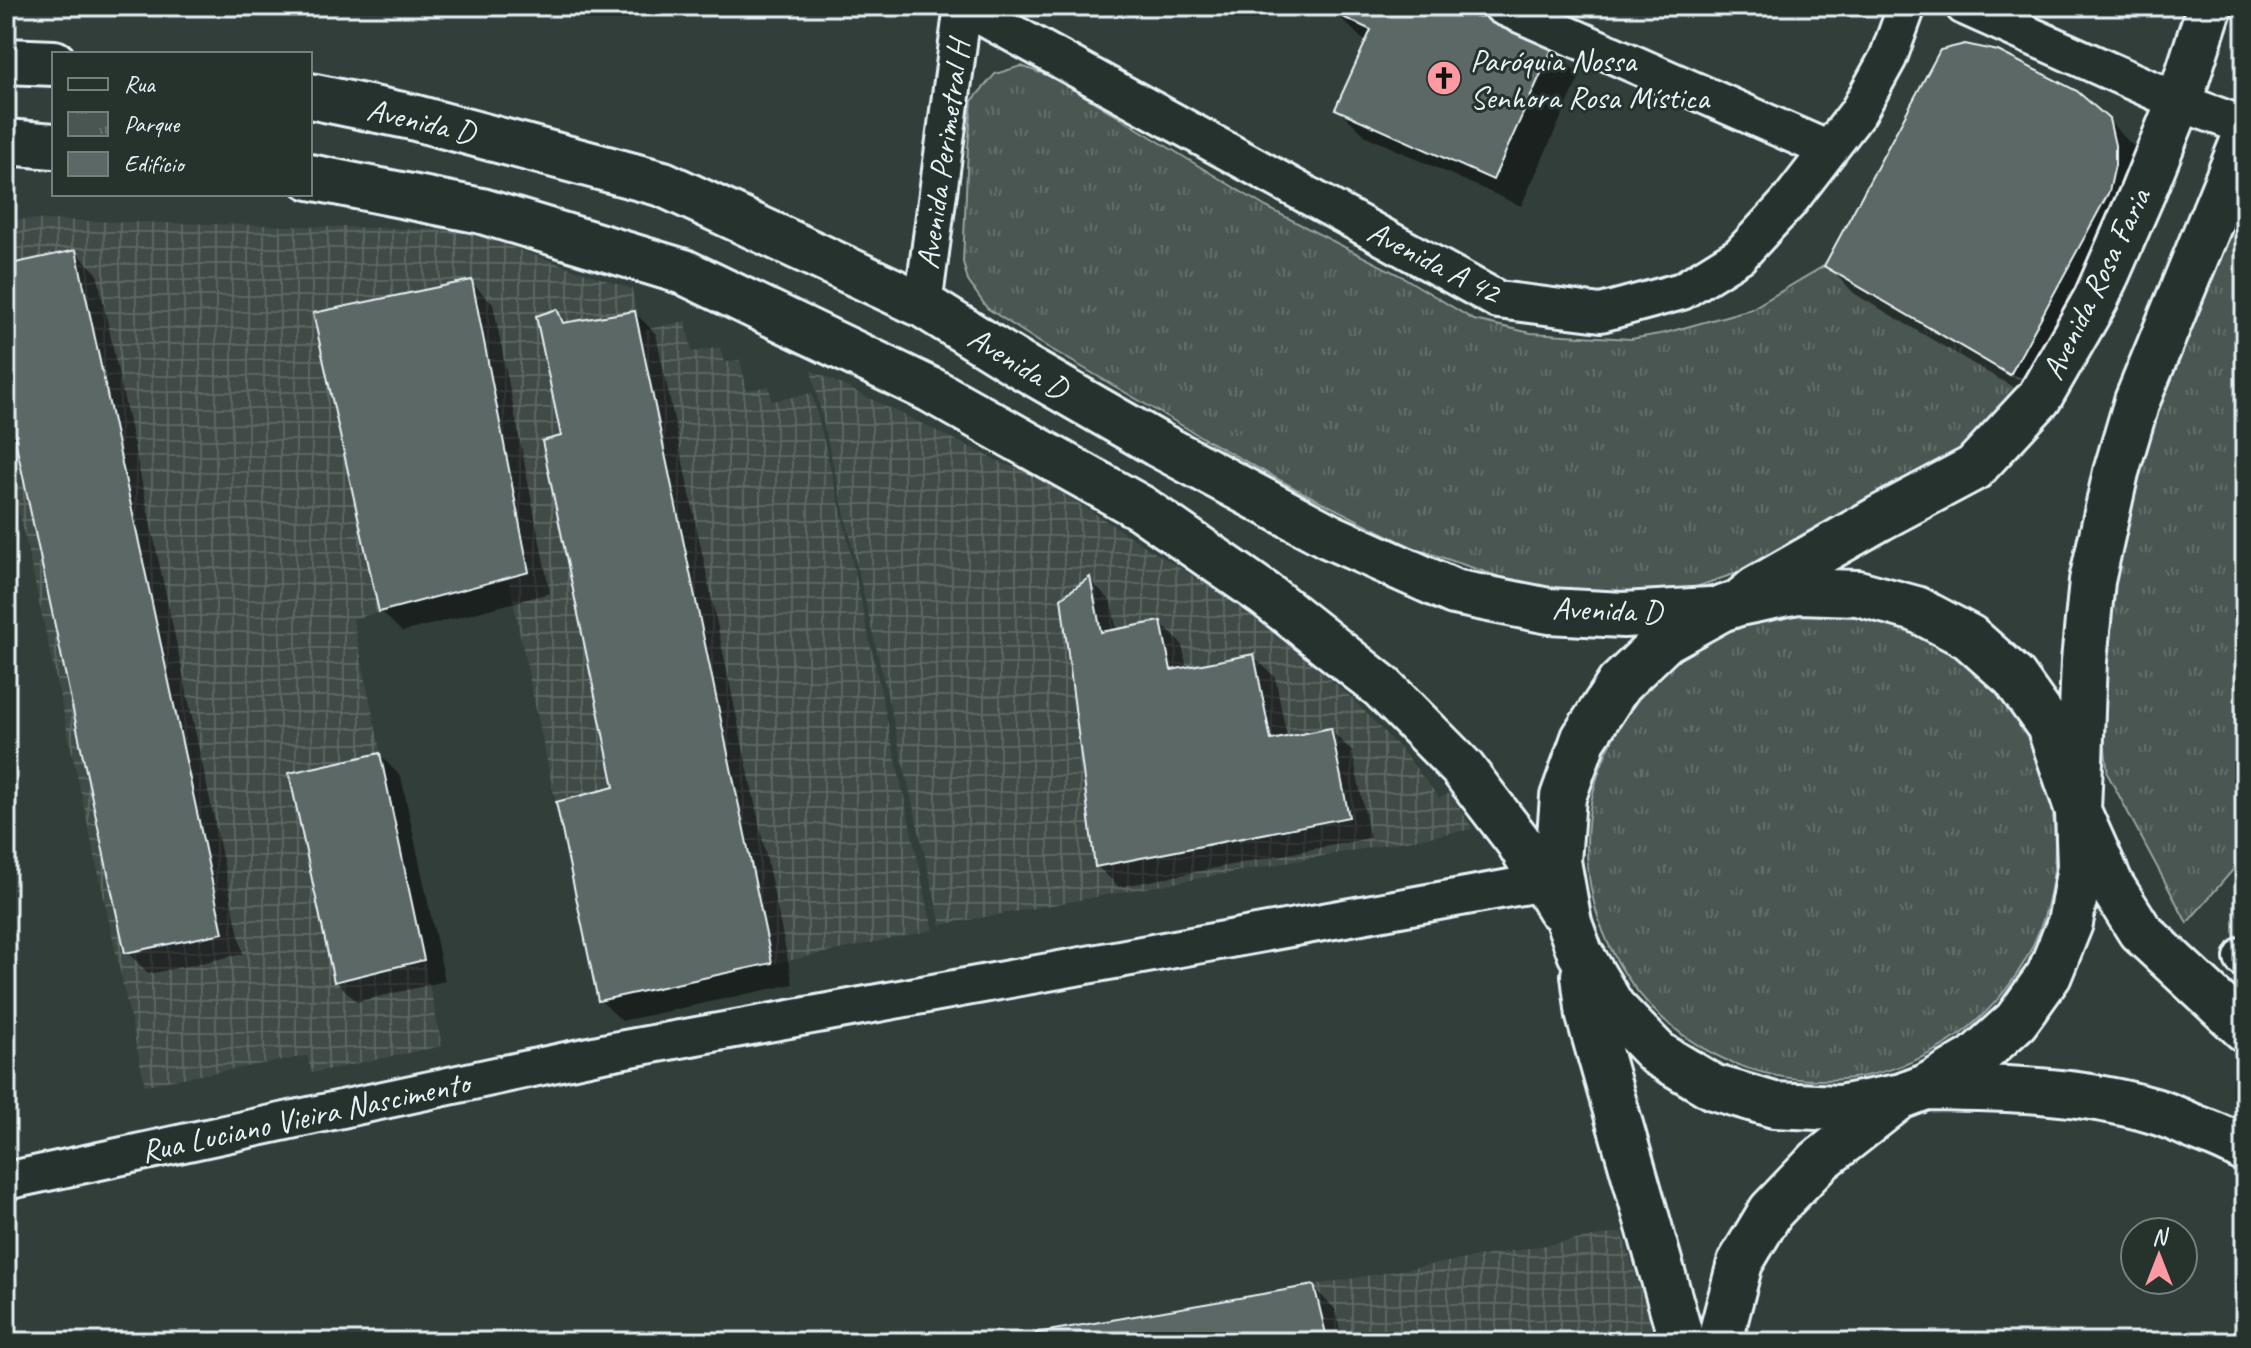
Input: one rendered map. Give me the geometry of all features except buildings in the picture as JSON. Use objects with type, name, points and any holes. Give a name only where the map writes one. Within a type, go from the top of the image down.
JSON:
[{"type":"street","name":"Avenida A 42","points":[[963,6],[1498,300],[1601,313],[1682,291],[1740,255],[1788,203],[1858,112],[1888,58],[1907,6]]},
{"type":"street","name":"Avenida Perimetral H","points":[[923,305],[963,6]]},
{"type":"street","points":[[1502,6],[1829,150]]},
{"type":"street","points":[[1964,6],[2179,102],[2245,126]]},
{"type":"street","name":"Avenida Rosa Faria","points":[[1730,606],[1974,468],[2039,398],[2096,299],[2142,194],[2179,102],[2210,6]]},
{"type":"street","points":[[6,61],[52,63]]},
{"type":"street","name":"Avenida D","points":[[312,96],[412,117],[663,184],[923,305],[1018,364],[1170,451],[1329,536],[1454,592],[1549,611],[1623,615],[1730,606]]},
{"type":"street","points":[[1722,1342],[1740,1263],[1771,1211],[1819,1161],[1914,1091],[1974,1059],[2016,1021],[2049,975],[2070,923],[2080,867],[2078,811],[2084,661],[2092,581],[2116,472],[2137,401],[2245,137]]},
{"type":"street","points":[[6,142],[52,146]]},
{"type":"street","name":"Avenida D","points":[[312,177],[482,211],[684,272],[931,390],[1141,508],[1266,595],[1382,687],[1462,768],[1518,841],[1613,1008],[1658,1054],[1713,1087],[1774,1105],[1839,1108],[1914,1091]]},
{"type":"street","points":[[1682,1342],[1589,1016],[1558,861],[1563,797],[1584,738],[1619,684],[1665,640],[1730,606],[1798,591],[1858,593],[1916,609],[1969,637],[2014,677],[2049,726],[2078,811],[2111,885],[2140,931],[2245,1029]]},
{"type":"street","name":"Rua Luciano Vieira Nascimento","points":[[6,1181],[603,1053],[1543,882]]},
{"type":"street","points":[[1914,1091],[2013,1089],[2073,1094],[2155,1111],[2245,1150]]},
{"type":"shaded area","points":[[6,219],[462,230],[632,289],[639,331],[686,321],[692,352],[720,347],[724,362],[740,360],[747,390],[769,386],[772,401],[812,393],[842,514],[933,930],[598,1001],[508,578],[353,619],[442,1046],[312,1073],[307,1056],[145,1085],[6,452]]},
{"type":"shaded area","points":[[811,370],[1007,465],[1029,471],[1278,628],[1309,661],[1353,699],[1405,754],[1439,798],[1450,793],[1473,829],[941,925]]},
{"type":"shaded area","points":[[1622,1232],[1657,1342],[1017,1342],[1016,1336]]},
{"type":"green space","points":[[1021,66],[1050,76],[1266,207],[1403,277],[1474,320],[1531,333],[1631,339],[1665,333],[1751,309],[1824,266],[2010,375],[2032,382],[1947,464],[1775,560],[1678,593],[1641,595],[1569,591],[1515,582],[1411,547],[1296,489],[1039,342],[987,308],[968,281],[963,262],[972,101],[995,74]]},
{"type":"green space","points":[[2245,161],[2245,856],[2187,923],[2108,775],[2099,696],[2096,626],[2152,410],[2199,311]]},
{"type":"green space","points":[[1821,612],[1867,617],[1910,630],[1951,652],[1986,681],[2015,716],[2037,757],[2050,800],[2055,846],[2050,892],[2037,935],[2015,976],[1986,1011],[1951,1040],[1910,1062],[1867,1075],[1821,1080],[1775,1075],[1732,1062],[1691,1040],[1656,1011],[1627,976],[1605,935],[1592,892],[1587,846],[1592,800],[1605,757],[1627,716],[1656,681],[1691,652],[1732,630],[1775,617]]},
{"type":"place","name":"Paróquia Nossa Senhora Rosa Mística","points":[[1444,78]]}]
